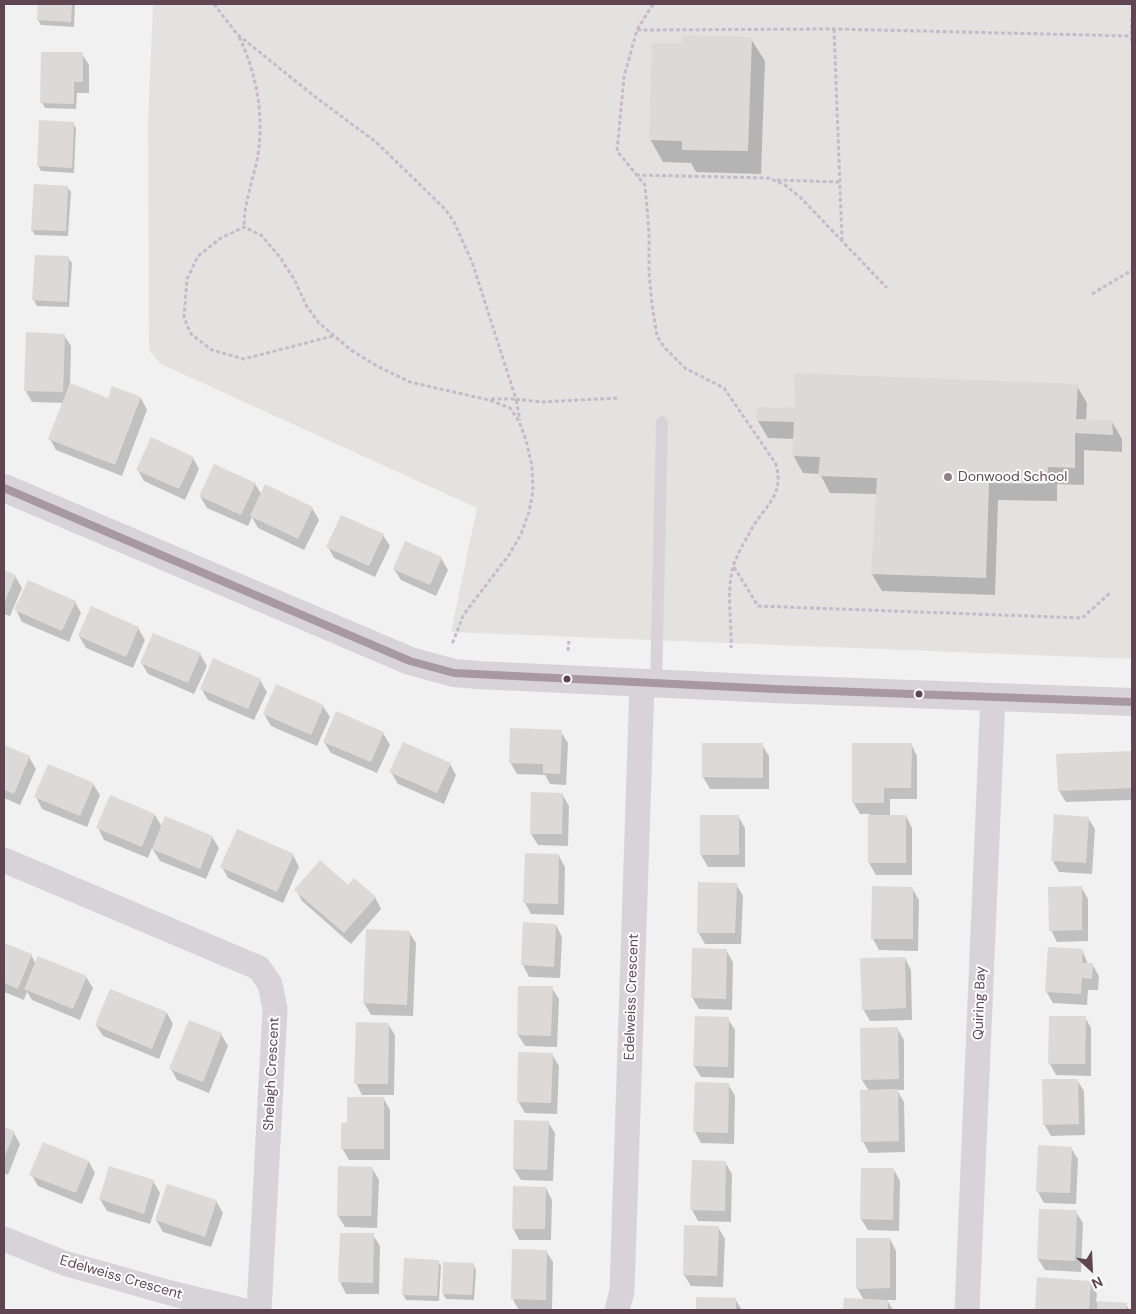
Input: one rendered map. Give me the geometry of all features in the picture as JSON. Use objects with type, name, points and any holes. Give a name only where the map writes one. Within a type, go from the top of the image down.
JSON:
[{"type":"street","points":[[4,488],[410,661],[444,670],[478,675],[649,684],[1132,702]]},
{"type":"street","name":"Edelweiss Crescent","points":[[617,1310],[622,1291],[649,684]]},
{"type":"street","name":"Quiring Bay","points":[[967,1310],[993,697]]},
{"type":"street","name":"Shelagh Crescent","points":[[4,860],[259,968],[270,984],[276,1009],[260,1310]]},
{"type":"street","name":"Edelweiss Crescent","points":[[4,1239],[64,1263],[174,1294],[241,1310]]},
{"type":"lane","points":[[649,684],[662,422]]},
{"type":"path","points":[[214,4],[238,34],[314,96],[376,142],[445,209],[457,228],[472,262],[516,400],[532,466],[533,491],[529,512],[521,534],[509,555],[464,614],[454,636],[444,670]]},
{"type":"path","points":[[653,4],[637,30],[624,77],[617,151],[645,185],[649,232],[649,273],[657,336],[664,347],[685,368],[724,388],[776,464],[779,476],[778,488],[772,500],[750,531],[733,567],[730,597],[731,648]]},
{"type":"path","points":[[1132,18],[1132,43]]},
{"type":"path","points":[[637,30],[834,29],[1131,36]]},
{"type":"path","points":[[834,29],[842,240]]},
{"type":"path","points":[[238,34],[252,67],[260,125],[257,159],[244,209],[244,227]]},
{"type":"path","points":[[635,175],[769,178],[774,180],[785,185],[800,197],[887,288]]},
{"type":"path","points":[[774,180],[839,182]]},
{"type":"path","points":[[244,227],[221,238],[198,256],[187,279],[184,318],[191,334],[212,350],[244,359],[333,336]]},
{"type":"path","points":[[244,227],[261,235],[279,256],[294,279],[306,305],[319,323],[351,350],[377,366],[410,382],[485,399],[510,408],[521,426]]},
{"type":"path","points":[[1092,294],[1132,270]]},
{"type":"path","points":[[485,399],[541,402],[618,398]]},
{"type":"path","points":[[733,567],[758,606],[1082,618],[1110,594]]},
{"type":"path","points":[[568,657],[569,641]]},
{"type":"shaded area","points":[[153,4],[1132,4],[1132,659],[451,632],[477,508],[161,364],[149,350],[148,124]]},
{"type":"building","points":[[38,4],[72,4],[71,22],[37,20]]},
{"type":"building","points":[[682,35],[752,37],[748,151],[682,150],[682,141],[649,140],[652,43],[682,43]]},
{"type":"building","points":[[41,52],[83,52],[83,82],[74,82],[74,104],[40,103]]},
{"type":"building","points":[[39,120],[74,122],[72,168],[37,166]]},
{"type":"building","points":[[34,184],[68,186],[66,231],[31,230]]},
{"type":"building","points":[[35,255],[69,256],[67,302],[32,300]]},
{"type":"building","points":[[26,332],[65,334],[63,392],[24,391]]},
{"type":"building","name":"Donwood School","points":[[794,373],[1078,384],[1076,419],[1112,420],[1113,435],[1075,433],[1075,468],[1048,467],[1047,484],[989,483],[986,578],[871,574],[877,478],[818,476],[820,457],[792,456],[794,422],[756,421],[758,407],[795,408]]},
{"type":"building","points":[[70,383],[108,398],[112,386],[141,397],[115,465],[48,439]]},
{"type":"building","points":[[151,437],[194,457],[179,489],[136,470]]},
{"type":"building","points":[[214,464],[256,483],[241,515],[199,496]]},
{"type":"building","points":[[265,484],[313,507],[298,539],[250,516]]},
{"type":"building","points":[[341,515],[384,534],[369,566],[326,547]]},
{"type":"building","points":[[405,541],[442,557],[430,585],[393,569]]},
{"type":"building","points":[[4,570],[16,575],[4,604]]},
{"type":"building","points":[[28,580],[76,601],[62,631],[14,610]]},
{"type":"building","points":[[91,606],[139,627],[126,657],[78,636]]},
{"type":"building","points":[[153,633],[201,653],[188,683],[140,663]]},
{"type":"building","points":[[213,658],[261,679],[248,709],[200,689]]},
{"type":"building","points":[[276,684],[324,705],[311,735],[263,714]]},
{"type":"building","points":[[336,711],[384,732],[371,762],[323,742]]},
{"type":"building","points":[[510,728],[562,730],[560,774],[543,773],[543,764],[509,763]]},
{"type":"building","points":[[403,742],[451,763],[437,793],[389,772]]},
{"type":"building","points":[[702,743],[763,743],[763,778],[702,777]]},
{"type":"building","points":[[852,743],[912,743],[911,788],[884,788],[884,803],[852,803]]},
{"type":"building","points":[[4,745],[30,756],[14,794],[4,790]]},
{"type":"building","points":[[1132,751],[1132,788],[1058,791],[1056,754]]},
{"type":"building","points":[[48,764],[94,783],[80,816],[34,797]]},
{"type":"building","points":[[531,792],[563,793],[562,834],[530,834]]},
{"type":"building","points":[[110,795],[155,814],[142,847],[96,828]]},
{"type":"building","points":[[1054,814],[1089,817],[1086,863],[1051,861]]},
{"type":"building","points":[[700,815],[739,815],[739,855],[700,855]]},
{"type":"building","points":[[868,815],[906,815],[906,863],[868,863]]},
{"type":"building","points":[[165,816],[213,836],[200,869],[152,849]]},
{"type":"building","points":[[237,829],[294,854],[277,892],[220,867]]},
{"type":"building","points":[[525,853],[559,854],[558,904],[523,903]]},
{"type":"building","points":[[320,860],[348,885],[354,878],[376,897],[344,933],[294,890]]},
{"type":"building","points":[[698,882],[737,883],[735,933],[697,933]]},
{"type":"building","points":[[872,886],[913,887],[913,939],[871,939]]},
{"type":"building","points":[[1082,886],[1082,930],[1049,931],[1048,887]]},
{"type":"building","points":[[523,922],[556,924],[554,967],[521,965]]},
{"type":"building","points":[[366,929],[410,931],[407,1005],[363,1003]]},
{"type":"building","points":[[4,943],[32,954],[18,989],[4,983]]},
{"type":"building","points":[[1048,947],[1083,949],[1082,963],[1093,963],[1092,979],[1082,978],[1081,994],[1045,992]]},
{"type":"building","points":[[692,948],[727,949],[726,999],[691,998]]},
{"type":"building","points":[[38,956],[87,976],[73,1009],[24,989]]},
{"type":"building","points":[[905,957],[906,1008],[862,1010],[860,958]]},
{"type":"building","points":[[518,986],[553,986],[551,1036],[517,1035]]},
{"type":"building","points":[[110,989],[167,1012],[152,1049],[95,1025]]},
{"type":"building","points":[[695,1016],[729,1017],[728,1067],[693,1066]]},
{"type":"building","points":[[1049,1016],[1086,1016],[1085,1064],[1048,1064]]},
{"type":"building","points":[[189,1020],[222,1033],[203,1082],[169,1069]]},
{"type":"building","points":[[356,1022],[389,1023],[388,1084],[354,1084]]},
{"type":"building","points":[[898,1027],[899,1079],[861,1080],[860,1028]]},
{"type":"building","points":[[518,1052],[553,1053],[551,1103],[517,1102]]},
{"type":"building","points":[[1042,1079],[1078,1079],[1079,1124],[1043,1125]]},
{"type":"building","points":[[695,1082],[729,1083],[728,1133],[693,1132]]},
{"type":"building","points":[[898,1089],[899,1141],[861,1142],[860,1090]]},
{"type":"building","points":[[347,1097],[384,1097],[384,1149],[341,1149],[341,1123],[347,1123]]},
{"type":"building","points":[[514,1120],[549,1121],[547,1170],[513,1169]]},
{"type":"building","points":[[4,1127],[15,1132],[4,1158]]},
{"type":"building","points":[[43,1142],[89,1161],[76,1193],[29,1175]]},
{"type":"building","points":[[1038,1145],[1072,1147],[1070,1193],[1036,1192]]},
{"type":"building","points":[[692,1160],[726,1161],[725,1211],[690,1210]]},
{"type":"building","points":[[109,1166],[154,1180],[144,1214],[99,1199]]},
{"type":"building","points":[[338,1166],[373,1167],[371,1216],[337,1216]]},
{"type":"building","points":[[861,1168],[894,1168],[893,1220],[860,1219]]},
{"type":"building","points":[[167,1184],[217,1200],[205,1237],[155,1220]]},
{"type":"building","points":[[513,1186],[546,1187],[545,1229],[512,1229]]},
{"type":"building","points":[[1039,1209],[1077,1210],[1075,1261],[1037,1259]]},
{"type":"building","points":[[684,1225],[719,1226],[717,1276],[683,1275]]},
{"type":"building","points":[[340,1233],[374,1233],[373,1283],[338,1282]]},
{"type":"building","points":[[856,1238],[890,1238],[890,1288],[856,1289]]},
{"type":"building","points":[[512,1249],[547,1250],[546,1300],[511,1299]]},
{"type":"building","points":[[404,1258],[439,1260],[437,1296],[402,1295]]},
{"type":"building","points":[[443,1262],[474,1263],[472,1295],[442,1294]]},
{"type":"building","points":[[1037,1277],[1091,1281],[1089,1310],[1035,1310]]},
{"type":"building","points":[[696,1297],[736,1298],[736,1310],[696,1310]]},
{"type":"building","points":[[844,1298],[888,1300],[888,1310],[843,1310]]},
{"type":"building","points":[[1097,1301],[1127,1303],[1126,1310],[1097,1310]]},
{"type":"transit line","points":[[4,488],[410,661],[454,673],[774,689],[1132,702]]},
{"type":"place","name":"Donwood School","points":[[948,477]]}]
